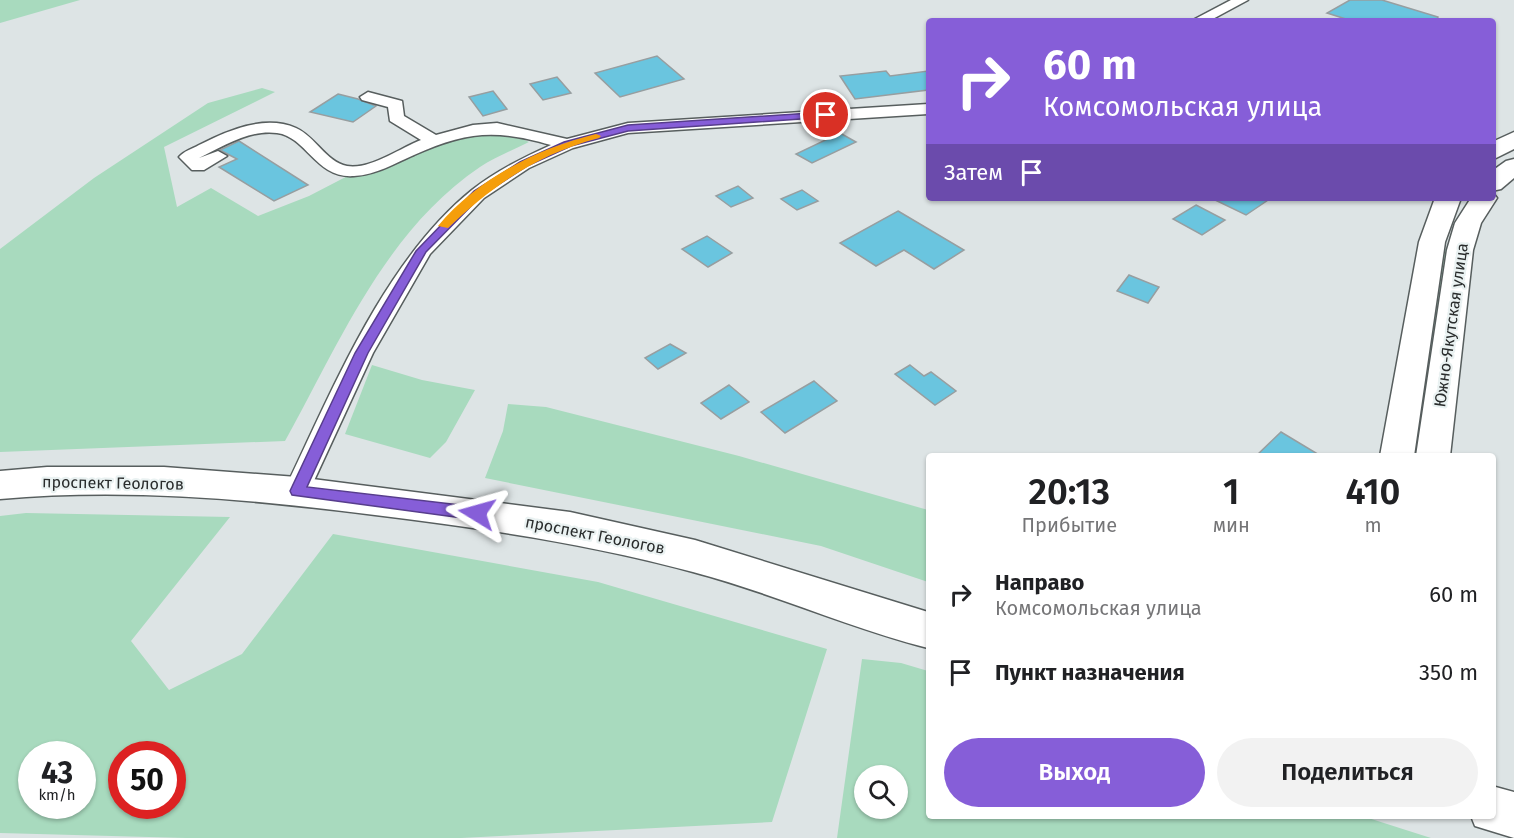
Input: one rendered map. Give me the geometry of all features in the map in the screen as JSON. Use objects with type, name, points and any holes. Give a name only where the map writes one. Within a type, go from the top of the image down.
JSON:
[{"type":"street","points":[[1204,18],[1241,0]]},
{"type":"street","points":[[368,97],[396,104],[396,118],[435,142]]},
{"type":"street","points":[[297,491],[362,353],[422,251],[478,194],[524,164],[567,144],[628,128],[926,109]]},
{"type":"street","points":[[218,156],[198,166],[188,157],[241,132],[260,128],[279,128],[301,138],[333,166],[348,172],[378,165],[435,142],[474,130],[505,128],[567,144]]},
{"type":"street","points":[[1496,181],[1514,166]]},
{"type":"street","name":"Южно-Якутская улица","points":[[1397,453],[1432,242],[1447,201]]},
{"type":"street","name":"Южно-Якутская улица","points":[[1433,453],[1460,250],[1468,223],[1482,201]]},
{"type":"street","name":"проспект Геологов","points":[[0,484],[47,481],[164,481],[297,491],[570,527],[695,556],[926,629]]},
{"type":"street","points":[[1496,810],[1514,816]]},
{"type":"green space","points":[[0,0],[80,0],[0,23]]},
{"type":"green space","points":[[262,88],[275,92],[164,147],[177,207],[211,188],[258,216],[309,196],[363,168],[435,142],[497,128],[529,142],[480,167],[447,193],[417,223],[367,292],[285,441],[0,452],[0,249],[94,178],[208,103]]},
{"type":"green space","points":[[1441,248],[1450,250],[1419,453],[1407,453]]},
{"type":"green space","points":[[372,365],[422,380],[475,390],[446,442],[430,458],[345,434]]},
{"type":"green space","points":[[508,404],[546,407],[739,456],[926,509],[926,581],[821,546],[485,478],[503,431]]},
{"type":"green space","points":[[26,513],[230,517],[131,641],[169,690],[242,654],[333,534],[598,582],[827,649],[772,822],[461,838],[186,838],[0,833],[0,516]]},
{"type":"green space","points":[[862,659],[901,663],[926,670],[926,819],[1371,819],[1431,838],[837,838]]},
{"type":"building","points":[[1350,0],[1382,0],[1438,17],[1343,18],[1327,13]]},
{"type":"building","points":[[657,56],[684,79],[620,97],[595,73]]},
{"type":"building","points":[[886,71],[890,76],[926,71],[926,90],[855,99],[840,76]]},
{"type":"building","points":[[557,77],[571,93],[543,100],[530,84]]},
{"type":"building","points":[[493,91],[507,109],[483,116],[469,97]]},
{"type":"building","points":[[338,94],[376,106],[353,122],[310,112]]},
{"type":"building","points":[[840,133],[856,142],[812,163],[796,154]]},
{"type":"building","points":[[239,141],[308,185],[274,201],[219,167],[237,159],[220,150]]},
{"type":"building","points":[[738,186],[753,198],[731,207],[716,196]]},
{"type":"building","points":[[802,190],[818,201],[797,210],[781,199]]},
{"type":"building","points":[[1217,201],[1267,201],[1246,215]]},
{"type":"building","points":[[1196,205],[1225,220],[1202,235],[1173,219]]},
{"type":"building","points":[[898,211],[964,250],[934,269],[904,250],[876,266],[840,243]]},
{"type":"building","points":[[707,236],[732,253],[708,267],[682,249]]},
{"type":"building","points":[[1129,275],[1159,287],[1148,303],[1117,291]]},
{"type":"building","points":[[670,344],[686,353],[658,369],[645,358]]},
{"type":"building","points":[[910,365],[924,376],[931,372],[956,391],[935,405],[895,374]]},
{"type":"building","points":[[814,381],[837,401],[785,433],[761,412]]},
{"type":"building","points":[[729,385],[749,402],[721,419],[701,403]]},
{"type":"building","points":[[1281,432],[1316,453],[1259,453]]},
{"type":"slow traffic","points":[[444,226],[478,194],[524,164],[567,144],[596,136]]},
{"type":"route","points":[[477,513],[297,491],[362,353],[422,251],[478,194],[524,164],[567,144],[628,128],[826,115]]}]
